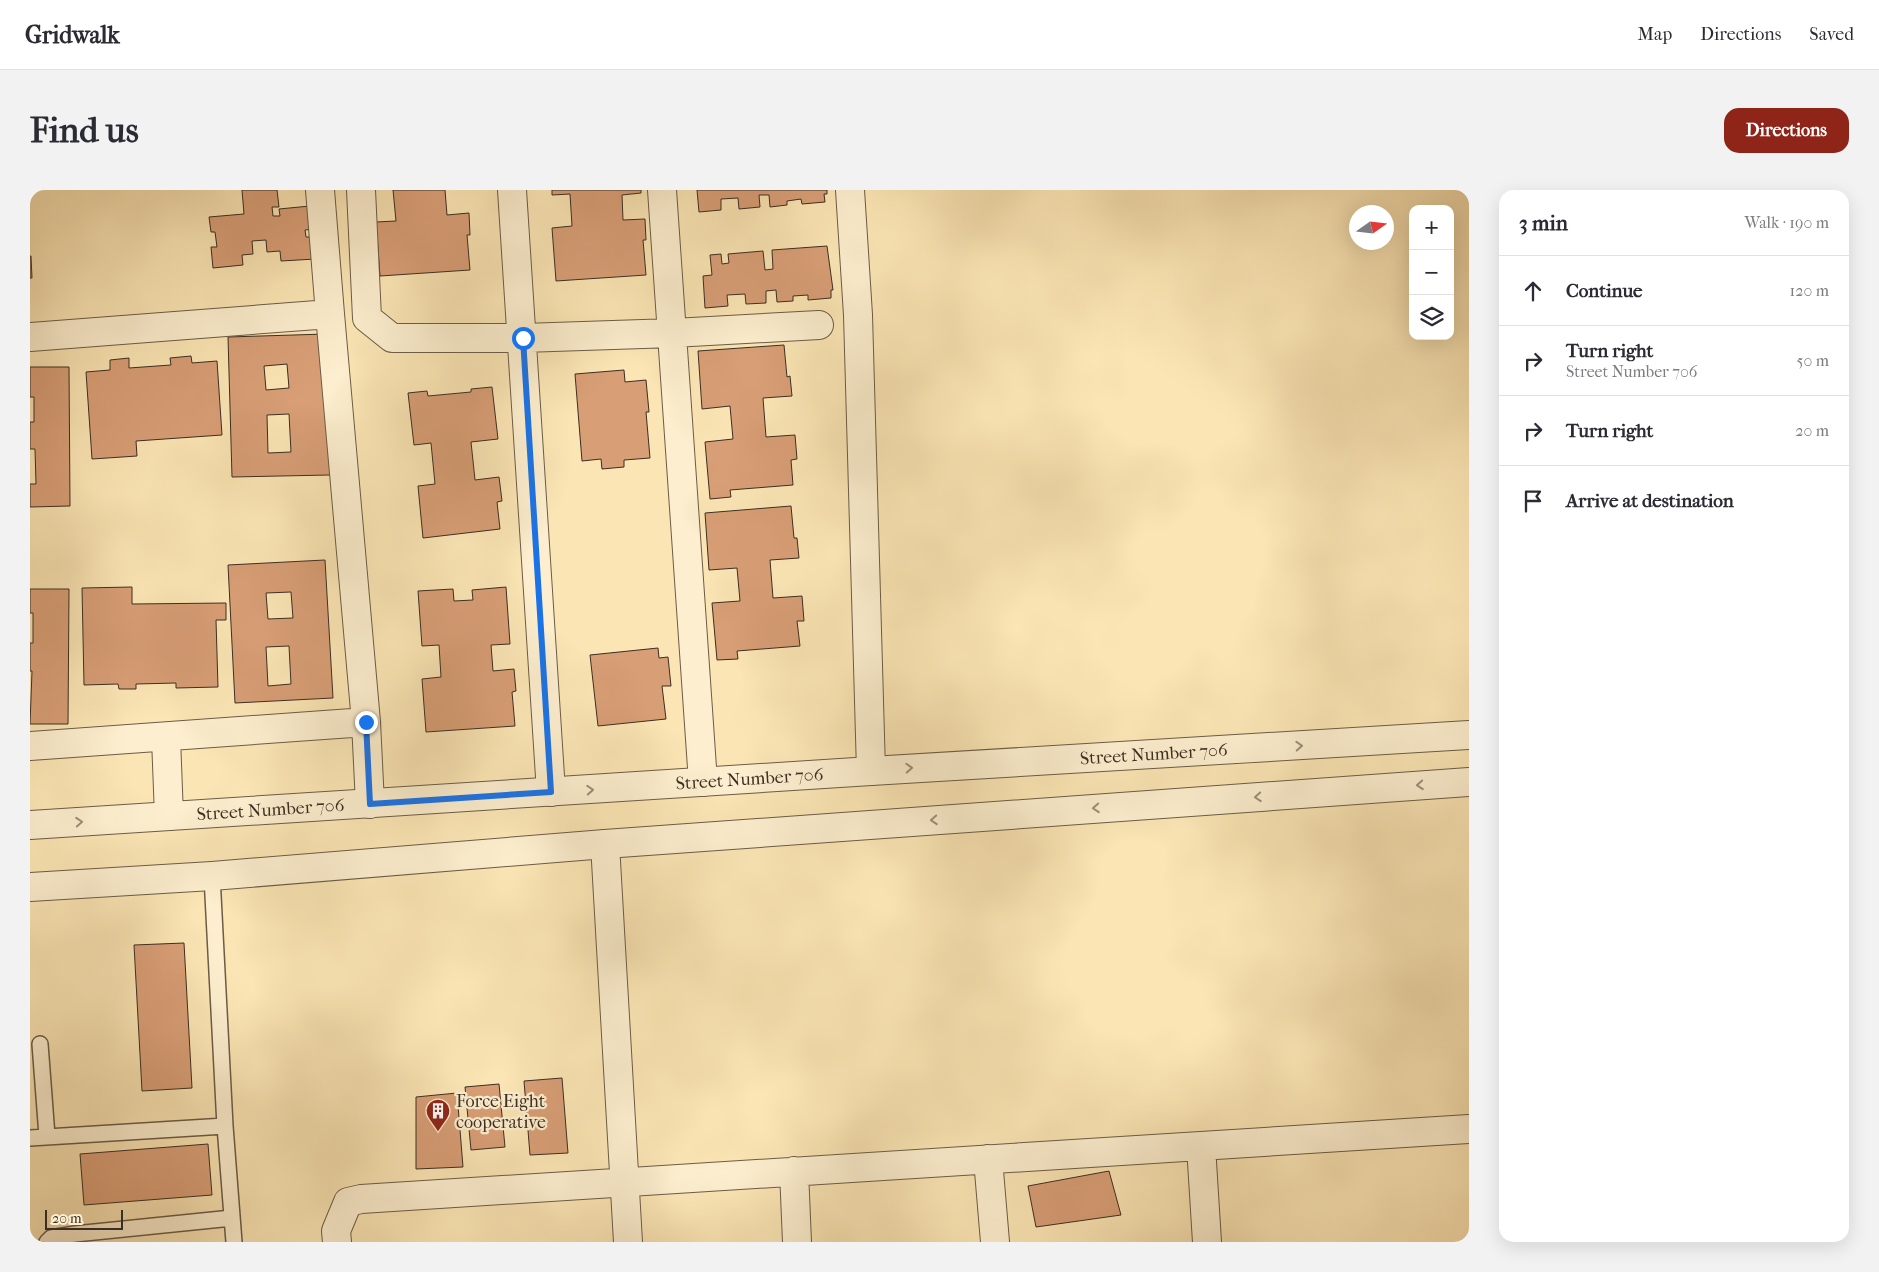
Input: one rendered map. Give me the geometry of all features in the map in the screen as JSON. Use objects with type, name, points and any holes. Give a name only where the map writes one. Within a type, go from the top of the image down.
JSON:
[{"type":"street","points":[[320,190],[366,722],[370,804]]},
{"type":"street","points":[[361,190],[367,318],[392,338],[523,338],[673,333],[819,325]]},
{"type":"street","points":[[512,190],[551,792]]},
{"type":"street","points":[[662,190],[704,782]]},
{"type":"street","points":[[850,190],[858,315],[871,771]]},
{"type":"street","points":[[30,337],[330,314]]},
{"type":"street","points":[[30,746],[166,738],[366,722]]},
{"type":"street","name":"Street Number 706","points":[[30,825],[1469,735]]},
{"type":"street","points":[[166,738],[169,816]]},
{"type":"street","points":[[30,887],[212,876],[605,844],[1469,782]]},
{"type":"street","points":[[605,844],[628,1242]]},
{"type":"street","points":[[337,1242],[336,1231],[348,1202],[361,1199],[1469,1129]]},
{"type":"street","points":[[1201,1146],[1207,1242]]},
{"type":"street","points":[[988,1159],[995,1242]]},
{"type":"street","points":[[794,1171],[798,1242]]},
{"type":"lane","points":[[212,876],[225,1126],[234,1242]]},
{"type":"lane","points":[[40,1044],[47,1136]]},
{"type":"lane","points":[[30,1138],[225,1126]]},
{"type":"lane","points":[[47,1242],[51,1238],[75,1234],[232,1218]]},
{"type":"building","points":[[242,190],[277,190],[279,207],[272,207],[273,216],[280,216],[279,209],[310,206],[313,229],[305,230],[306,237],[313,237],[315,259],[281,261],[280,251],[267,252],[266,240],[252,241],[253,254],[242,255],[243,265],[213,268],[211,247],[217,247],[215,232],[211,232],[209,217],[244,214]]},
{"type":"building","points":[[393,190],[445,190],[447,215],[469,213],[470,235],[467,235],[470,270],[380,276],[376,222],[396,221]]},
{"type":"building","points":[[552,190],[641,190],[641,193],[622,195],[623,220],[645,219],[646,240],[643,240],[646,275],[556,281],[552,228],[572,226],[570,194],[552,195]]},
{"type":"building","points":[[697,190],[827,190],[827,194],[824,194],[825,202],[802,204],[801,199],[787,201],[787,205],[770,207],[769,195],[759,195],[760,207],[739,209],[738,198],[721,199],[721,210],[699,212]]},
{"type":"building","points":[[827,246],[833,290],[831,290],[831,298],[808,300],[808,295],[793,296],[793,301],[777,302],[776,290],[766,291],[766,303],[746,304],[745,294],[727,295],[728,306],[705,308],[703,276],[712,275],[710,255],[721,254],[722,264],[729,263],[728,254],[763,251],[765,270],[773,269],[772,250]]},
{"type":"building","points":[[31,256],[32,278],[30,278]]},
{"type":"building","points":[[326,334],[330,475],[232,477],[228,337]],"holes":[[[287,364],[289,388],[266,390],[264,366]],[[289,414],[291,452],[268,453],[267,415]]]},
{"type":"building","points":[[784,345],[787,377],[790,376],[792,396],[763,398],[766,437],[795,435],[797,459],[791,460],[793,485],[730,490],[731,497],[710,499],[705,442],[733,439],[730,406],[702,409],[698,351]]},
{"type":"building","points":[[191,356],[192,363],[217,361],[222,435],[136,441],[137,456],[92,459],[86,372],[110,370],[110,360],[129,358],[129,368],[171,365],[170,358]]},
{"type":"building","points":[[30,367],[69,367],[70,506],[30,507],[30,484],[36,484],[35,449],[30,449],[30,422],[34,422],[34,397],[30,397]]},
{"type":"building","points":[[624,370],[625,382],[646,380],[649,412],[646,412],[650,458],[624,460],[624,467],[602,469],[601,459],[582,461],[575,374]]},
{"type":"building","points":[[492,387],[498,439],[471,442],[475,480],[499,477],[502,501],[497,502],[500,529],[423,538],[418,486],[435,484],[431,443],[414,445],[408,393],[427,391],[428,396],[471,392],[471,389]]},
{"type":"building","points":[[791,506],[794,538],[797,538],[799,558],[770,560],[773,598],[802,596],[804,621],[797,621],[800,646],[737,651],[738,659],[717,660],[712,603],[740,601],[737,568],[709,570],[705,513]]},
{"type":"building","points":[[325,560],[333,698],[235,703],[228,565]],"holes":[[[291,592],[293,618],[268,619],[266,593]],[[289,646],[291,684],[268,686],[266,647]]]},
{"type":"building","points":[[132,587],[132,604],[226,603],[226,620],[216,620],[218,687],[176,688],[176,683],[136,684],[136,689],[119,689],[118,684],[84,685],[82,588]]},
{"type":"building","points":[[506,587],[510,644],[491,645],[493,671],[514,669],[516,691],[512,692],[515,726],[426,732],[422,679],[441,677],[439,645],[422,646],[418,591],[453,589],[454,601],[473,600],[472,590]]},
{"type":"building","points":[[30,589],[69,589],[68,724],[30,724],[32,671],[30,671],[30,643],[33,643],[33,613],[30,613]]},
{"type":"building","points":[[658,648],[659,658],[668,657],[671,686],[662,686],[666,719],[598,726],[590,655]]},
{"type":"building","points":[[184,943],[192,1088],[142,1091],[134,945]]},
{"type":"building","points":[[562,1078],[568,1153],[530,1155],[524,1081]]},
{"type":"building","points":[[499,1084],[505,1147],[471,1150],[465,1087]]},
{"type":"building","name":"Force Eight cooperative","points":[[457,1093],[463,1167],[416,1169],[416,1097]]},
{"type":"building","points":[[208,1144],[212,1195],[84,1205],[80,1154]]},
{"type":"building","points":[[1109,1171],[1121,1215],[1036,1227],[1028,1186]]},
{"type":"place","name":"Force Eight cooperative","points":[[438,1132]]},
{"type":"route","points":[[366,722],[370,804],[551,792],[523,338]]}]
